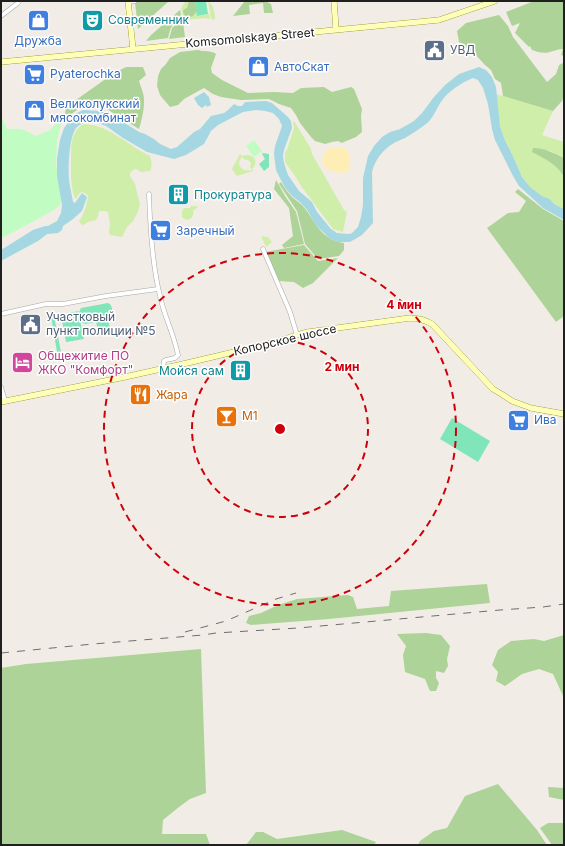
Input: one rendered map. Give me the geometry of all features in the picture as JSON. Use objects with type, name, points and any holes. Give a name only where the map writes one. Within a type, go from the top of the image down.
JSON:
[{"type":"main road","points":[[334,1],[336,30]]},
{"type":"main road","name":"Komsomolskaya Street","points":[[1,62],[439,20],[495,1]]},
{"type":"main road","points":[[128,2],[133,49]]},
{"type":"main road","name":"Копорское шоссе","points":[[3,402],[124,377],[272,343],[298,335],[335,328],[418,318],[432,324],[493,389],[503,396],[531,408],[564,414]]},
{"type":"street","points":[[1,16],[19,1]]},
{"type":"street","points":[[128,2],[135,1]]},
{"type":"street","points":[[149,194],[151,233],[158,289],[178,355],[175,358],[164,361],[163,368]]},
{"type":"street","points":[[263,249],[290,312],[298,335]]},
{"type":"street","points":[[1,314],[46,304],[63,304],[158,289]]},
{"type":"street","points":[[1,387],[3,402]]},
{"type":"green space","points":[[169,1],[138,29],[135,2]]},
{"type":"green space","points":[[186,1],[189,1],[187,9],[183,10],[185,16],[191,17],[197,11],[198,16],[209,14],[210,19],[184,20],[181,8]]},
{"type":"green space","points":[[189,1],[195,1],[197,11],[191,17],[184,16],[183,10],[187,8]]},
{"type":"green space","points":[[195,1],[206,1],[208,14],[197,16]]},
{"type":"green space","points":[[208,1],[214,9],[215,20],[211,19]]},
{"type":"green space","points":[[245,1],[265,1],[271,4],[273,13],[264,13],[263,3],[249,5],[250,14],[233,16]]},
{"type":"green space","points":[[534,1],[564,1],[564,56],[561,55],[563,49],[545,53],[532,50],[530,46],[529,47],[515,33],[520,23],[512,26],[506,12]]},
{"type":"green space","points":[[180,10],[182,20],[174,24],[168,38],[146,41],[151,35]]},
{"type":"green space","points":[[499,15],[508,26],[513,37],[547,82],[556,74],[559,65],[564,64],[564,96],[562,101],[553,111],[503,96],[501,83],[495,79],[491,70],[473,52],[459,42],[457,31],[466,23]]},
{"type":"green space","points":[[179,22],[183,22],[185,37],[169,39],[172,28]]},
{"type":"green space","points":[[198,50],[216,54],[211,68],[212,73],[222,80],[248,93],[293,93],[301,88],[324,87],[332,92],[351,87],[354,89],[362,109],[362,132],[356,137],[342,143],[338,141],[325,144],[315,141],[311,137],[291,108],[269,99],[241,100],[221,97],[204,88],[184,99],[178,105],[170,107],[160,95],[157,86],[158,76],[161,69],[170,58],[180,52]]},
{"type":"green space","points":[[126,67],[143,67],[146,75],[139,81],[144,97],[144,106],[139,129],[105,108],[82,106],[69,116],[65,114],[66,107],[114,73]]},
{"type":"green space","points":[[496,94],[553,111],[542,135],[564,142],[564,158],[550,151],[532,151],[551,162],[564,176],[564,209],[554,204],[550,199],[542,196],[530,187],[522,177],[500,126]]},
{"type":"green space","points":[[65,114],[57,141],[56,163],[61,198],[60,205],[54,210],[1,238],[1,118],[7,129],[22,130],[36,136],[50,130]]},
{"type":"green space","points":[[294,121],[344,210],[347,212],[343,232],[333,229],[285,162],[285,152],[294,128]]},
{"type":"green space","points":[[84,124],[93,125],[111,132],[150,156],[152,166],[150,171],[141,172],[136,169],[130,173],[130,176],[135,184],[140,205],[137,214],[127,227],[122,237],[110,235],[108,212],[99,211],[96,220],[83,225],[79,221],[85,209],[88,196],[81,192],[75,199],[71,178],[71,149],[72,140],[75,133],[79,127]]},
{"type":"green space","points":[[254,140],[262,151],[254,157],[246,146]]},
{"type":"green space","points":[[533,148],[545,150],[564,158],[564,177],[554,165],[532,152]]},
{"type":"green space","points":[[240,154],[242,156],[252,156],[255,160],[252,169],[253,171],[237,176],[232,169]],"holes":[[[242,157],[250,162],[250,167],[252,170],[245,170],[239,165]]]},
{"type":"green space","points":[[262,154],[269,154],[269,167],[264,171],[259,164],[265,159]]},
{"type":"green space","points":[[276,180],[296,212],[304,244],[284,248],[282,245],[293,236],[289,208],[274,189]]},
{"type":"green space","points":[[281,182],[293,198],[307,211],[324,234],[329,238],[344,243],[344,250],[339,256],[318,259],[305,244],[297,211],[279,184]]},
{"type":"green space","points":[[518,189],[543,209],[564,221],[564,316],[556,322],[487,228],[508,213],[519,212],[526,201],[515,192]]},
{"type":"green space","points":[[191,206],[198,207],[193,211],[192,218],[189,220],[184,219],[182,217],[182,211],[184,208],[190,208]]},
{"type":"green space","points":[[261,236],[268,237],[272,242],[266,247]]},
{"type":"green space","points":[[304,245],[318,261],[338,258],[313,283],[303,288],[294,282],[278,281],[265,252]]},
{"type":"green space","points":[[108,303],[112,308],[112,318],[99,322],[108,320],[110,328],[98,330],[96,322],[85,324],[81,322],[79,312],[81,308]]},
{"type":"green space","points":[[78,311],[84,339],[66,342],[61,315]]},
{"type":"green space","points":[[51,316],[54,316],[61,352],[57,352]]},
{"type":"green space","points":[[452,418],[490,441],[478,462],[440,439]]},
{"type":"green space","points":[[487,584],[490,603],[329,619],[251,625],[246,623],[249,616],[297,599],[348,595],[353,597],[357,609],[389,606],[391,591]]},
{"type":"green space","points":[[426,633],[441,635],[450,646],[447,659],[448,666],[444,673],[436,671],[436,678],[439,683],[436,691],[430,691],[425,679],[405,672],[403,655],[406,646],[397,634]]},
{"type":"green space","points":[[564,635],[564,698],[553,674],[539,669],[522,674],[505,686],[496,681],[498,672],[492,665],[498,650],[511,641],[534,639],[544,641]]},
{"type":"green space","points":[[201,649],[206,793],[190,799],[163,820],[162,834],[206,834],[210,845],[1,845],[1,668],[26,664]]},
{"type":"green space","points":[[498,784],[537,830],[547,845],[418,845],[420,841],[434,831],[447,828],[465,796]]},
{"type":"green space","points":[[548,787],[564,788],[564,800],[549,797]]},
{"type":"green space","points":[[548,823],[564,823],[564,845],[552,845],[540,828]]},
{"type":"green space","points":[[342,830],[376,842],[374,845],[246,845],[256,832],[263,832],[277,839]]},
{"type":"sand","points":[[341,147],[347,149],[350,155],[348,172],[336,172],[324,167],[322,161],[323,157],[329,148]]},
{"type":"water","points":[[479,67],[486,70],[492,77],[496,87],[500,126],[522,177],[530,187],[542,196],[550,199],[554,204],[564,209],[564,220],[543,208],[519,186],[495,140],[488,104],[483,88],[478,80],[473,78],[459,85],[447,94],[431,119],[426,124],[408,136],[390,145],[380,155],[372,172],[373,223],[362,235],[350,242],[337,242],[329,238],[316,225],[301,203],[285,188],[276,170],[274,154],[275,146],[282,126],[279,119],[273,113],[256,110],[243,112],[218,125],[211,131],[204,144],[186,155],[174,159],[147,152],[106,126],[90,120],[81,124],[76,128],[72,139],[69,183],[73,202],[75,203],[82,193],[87,197],[82,211],[63,226],[62,230],[58,233],[47,234],[38,241],[1,261],[1,250],[33,230],[48,226],[57,221],[61,213],[62,205],[57,176],[57,158],[60,140],[64,128],[75,114],[83,110],[100,111],[109,114],[171,149],[177,147],[194,132],[200,129],[211,116],[224,113],[234,104],[242,106],[245,102],[266,101],[272,103],[291,121],[292,128],[283,156],[288,175],[299,191],[312,202],[317,212],[331,229],[337,233],[349,234],[358,227],[361,217],[363,205],[363,178],[368,156],[374,146],[382,137],[390,132],[400,129],[414,121],[445,85],[459,74]]},
{"type":"water","points":[[204,92],[209,97],[211,105],[207,107],[206,105],[202,108],[198,105],[194,98]]},
{"type":"railway","points":[[185,632],[226,621],[276,599],[296,593]]},
{"type":"railway","points":[[1,653],[216,633],[298,628],[564,604]]},
{"type":"place","name":"Дружба","points":[[38,20]]},
{"type":"place","name":"Современник","points":[[92,20]]},
{"type":"place","name":"УВД","points":[[435,50]]},
{"type":"place","name":"АвтоСкат","points":[[259,67]]},
{"type":"place","name":"Pyaterochka","points":[[34,74]]},
{"type":"place","name":"Великолукский мясокомбинат","points":[[35,111]]},
{"type":"place","name":"Прокуратура","points":[[178,195]]},
{"type":"place","name":"Заречный","points":[[160,231]]},
{"type":"place","name":"Участковый пункт полиции №5","points":[[31,324]]},
{"type":"place","name":"Общежитие ПО ЖКО \"Комфорт\"","points":[[23,363]]},
{"type":"place","name":"Мойся сам","points":[[240,371]]},
{"type":"place","name":"Жара","points":[[141,395]]},
{"type":"place","name":"М1","points":[[226,416]]},
{"type":"place","name":"Ива","points":[[519,420]]}]
